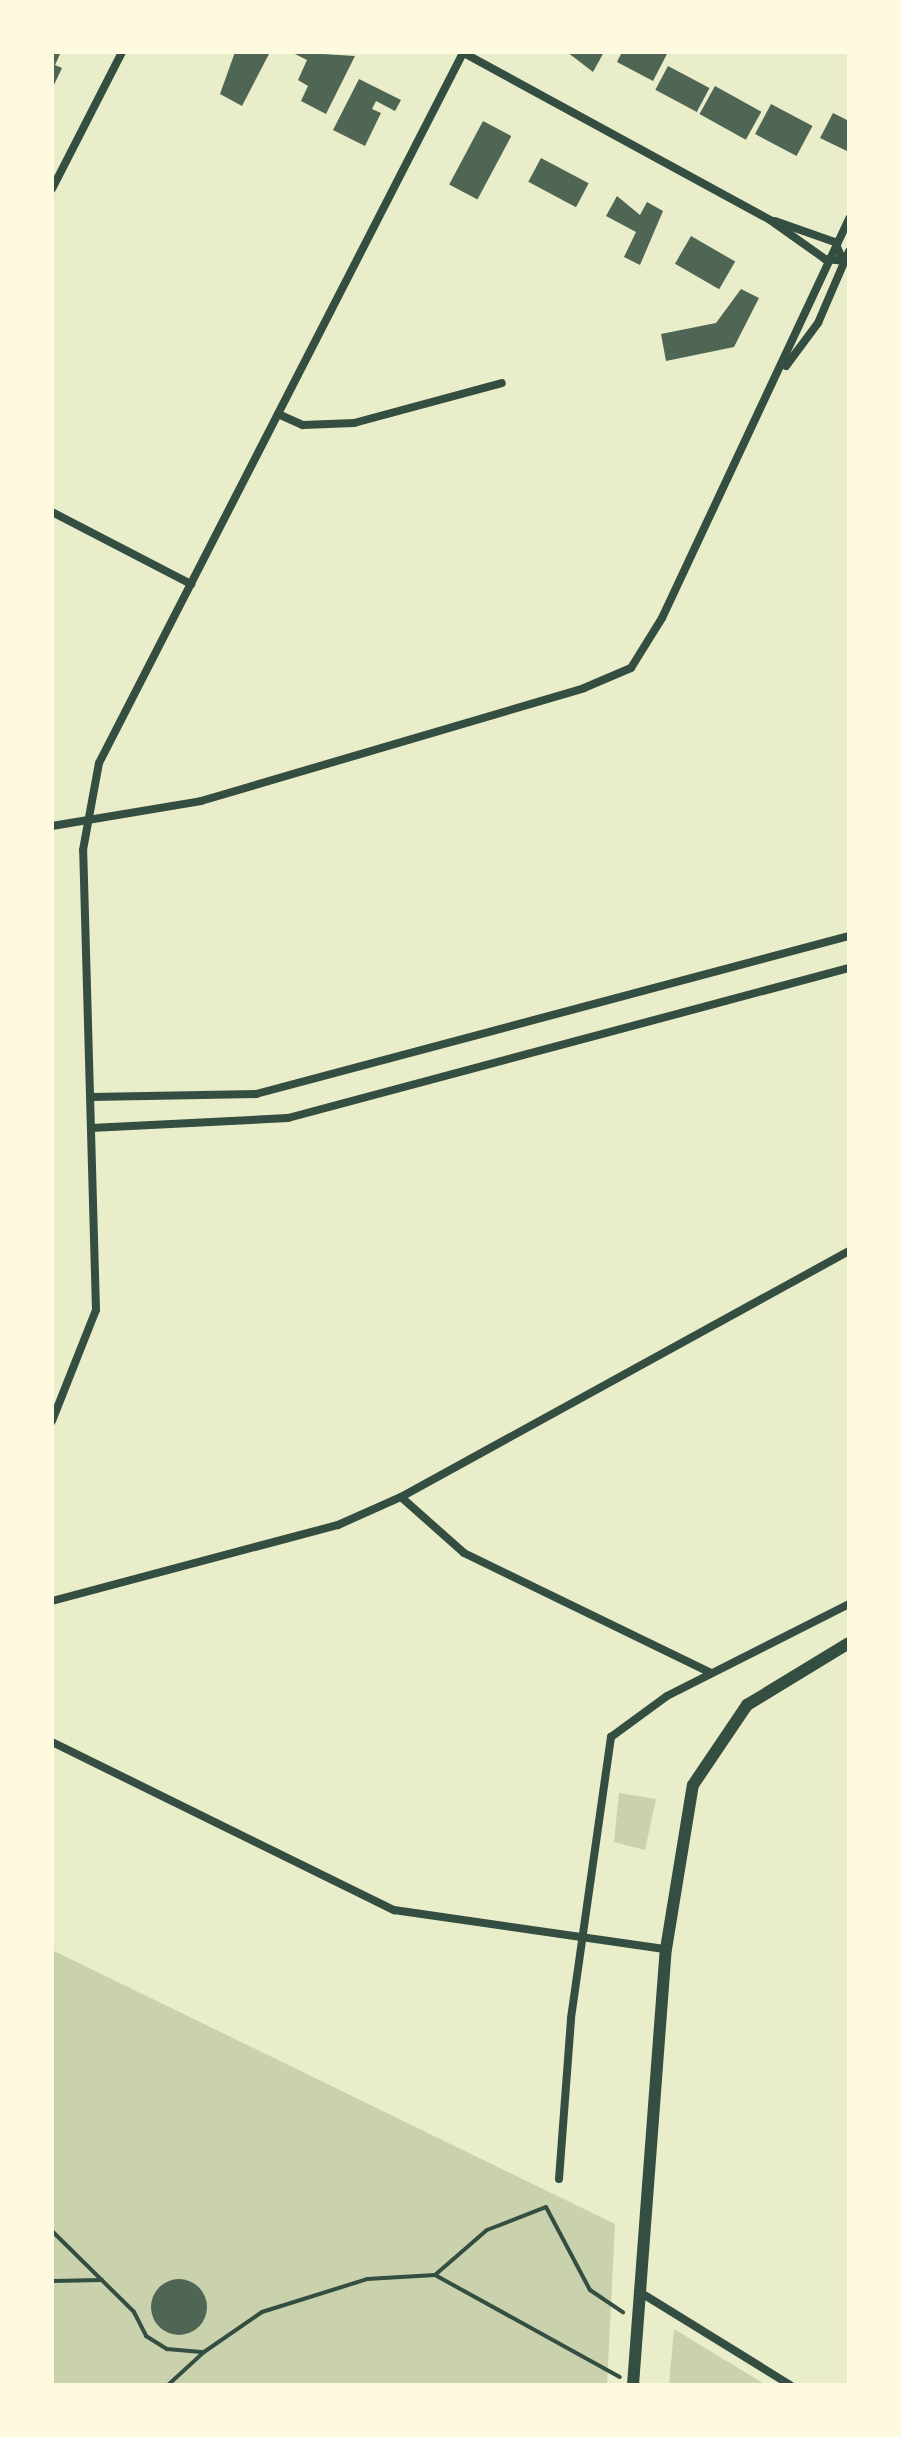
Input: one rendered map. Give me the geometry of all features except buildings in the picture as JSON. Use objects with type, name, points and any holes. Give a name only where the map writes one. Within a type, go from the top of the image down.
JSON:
[{"type":"main road","points":[[633,2383],[635,2318],[666,1949],[693,1785],[711,1749],[769,1687],[849,1643]]},
{"type":"street","points":[[52,189],[122,52]]},
{"type":"street","points":[[52,1421],[96,1310],[85,823],[108,741],[462,52],[770,220],[825,259],[843,261]]},
{"type":"street","points":[[52,826],[85,823],[201,801],[613,679],[647,646],[781,373],[825,259],[849,219]]},
{"type":"street","points":[[770,220],[835,242],[843,261]]},
{"type":"street","points":[[781,373],[818,323],[849,251]]},
{"type":"street","points":[[278,414],[303,425],[354,423],[502,383]]},
{"type":"street","points":[[52,512],[191,584]]},
{"type":"street","points":[[91,1097],[256,1094],[849,936]]},
{"type":"street","points":[[91,1128],[288,1118],[849,968]]},
{"type":"street","points":[[52,1601],[338,1525],[401,1497],[849,1251]]},
{"type":"street","points":[[401,1497],[464,1553],[711,1673]]},
{"type":"street","points":[[559,2179],[583,1936],[611,1737],[636,1714],[849,1604]]},
{"type":"street","points":[[52,1742],[375,1904],[666,1949]]},
{"type":"street","points":[[638,2290],[790,2385]]},
{"type":"path","points":[[435,2275],[487,2230],[546,2207],[590,2290],[635,2318]]},
{"type":"path","points":[[52,2231],[102,2280],[156,2344],[204,2352]]},
{"type":"path","points":[[168,2385],[204,2352],[262,2312],[367,2279],[435,2275],[633,2383]]},
{"type":"path","points":[[52,2281],[102,2280]]},
{"type":"green space","points":[[619,1793],[656,1799],[645,1850],[614,1842]]},
{"type":"green space","points":[[52,1950],[615,2224],[607,2385],[52,2385]]},
{"type":"green space","points":[[674,2329],[766,2385],[669,2385]]}]
